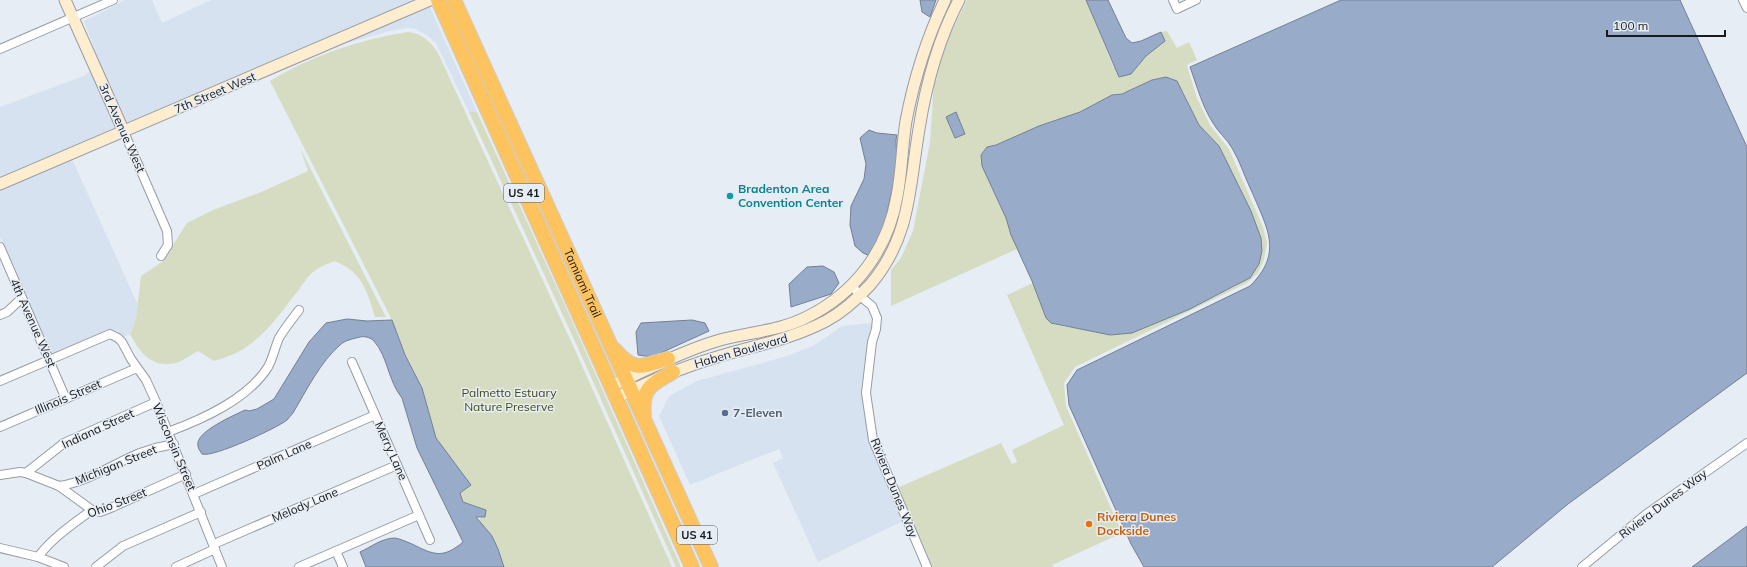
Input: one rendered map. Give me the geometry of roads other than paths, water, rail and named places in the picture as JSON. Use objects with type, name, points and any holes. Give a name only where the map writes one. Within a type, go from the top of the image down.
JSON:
[{"type":"highway","name":"Tamiami Trail","points":[[438,0],[692,567]]},
{"type":"highway","name":"Tamiami Trail","points":[[454,0],[711,567]]},
{"type":"highway","points":[[609,343],[621,357],[636,367],[671,366]]},
{"type":"highway","points":[[645,422],[643,410],[645,395],[649,388],[671,366]]},
{"type":"street","name":"3rd Avenue West","points":[[65,0],[167,231],[168,245],[161,256]]},
{"type":"street","points":[[0,49],[113,0]]},
{"type":"street","name":"7th Street West","points":[[0,184],[430,0]]},
{"type":"street","name":"Haben Boulevard","points":[[614,392],[671,366],[722,340],[780,327],[798,321],[836,300],[852,285],[875,257],[891,223],[897,196],[906,121],[922,60],[936,18],[945,0]]},
{"type":"street","name":"Haben Boulevard","points":[[671,366],[696,363],[804,332],[835,315],[860,296],[881,271],[900,237],[908,205],[919,128],[937,54],[947,26],[959,0]]},
{"type":"street","points":[[1172,0],[1177,9],[1196,0]]},
{"type":"street","points":[[1743,0],[1747,8]]},
{"type":"street","points":[[906,121],[919,128]]},
{"type":"street","name":"4th Avenue West","points":[[0,247],[66,398]]},
{"type":"street","points":[[852,285],[860,296]]},
{"type":"street","name":"Riviera Dunes Way","points":[[860,296],[872,306],[877,318],[876,329],[872,342],[866,393],[873,440],[927,567]]},
{"type":"street","points":[[0,315],[7,312],[22,298]]},
{"type":"street","points":[[168,432],[215,410],[245,392],[261,376],[269,365],[279,339],[299,310]]},
{"type":"street","name":"Wisconsin Street","points":[[49,358],[110,334],[114,335],[122,342],[137,368],[146,380],[156,402],[222,567]]},
{"type":"street","points":[[0,380],[49,358]]},
{"type":"street","name":"Merry Lane","points":[[352,362],[430,540]]},
{"type":"street","name":"Illinois Street","points":[[0,427],[137,368]]},
{"type":"street","name":"Indiana Street","points":[[26,473],[64,443],[156,402]]},
{"type":"street","name":"Palm Lane","points":[[194,494],[375,415]]},
{"type":"street","name":"Riviera Dunes Way","points":[[1582,567],[1645,515],[1747,443]]},
{"type":"street","name":"Michigan Street","points":[[59,486],[68,485],[86,478],[141,453],[174,444]]},
{"type":"street","name":"Melody Lane","points":[[176,567],[214,547],[397,465]]},
{"type":"street","points":[[0,475],[20,472],[26,473],[59,486],[92,510]]},
{"type":"street","name":"Ohio Street","points":[[38,557],[44,549],[68,527],[92,510],[100,512],[186,474]]},
{"type":"street","points":[[96,567],[123,546],[201,512]]},
{"type":"street","points":[[299,567],[419,515]]},
{"type":"street","points":[[0,548],[38,557],[64,567]]},
{"type":"street","points":[[336,551],[343,567]]},
{"type":"water","points":[[920,0],[936,0],[930,17],[922,12]]},
{"type":"water","points":[[1086,0],[1108,0],[1126,38],[1132,43],[1141,41],[1161,32],[1165,41],[1146,56],[1131,74],[1119,77]]},
{"type":"water","points":[[1341,0],[1680,0],[1747,147],[1747,373],[1568,504],[1492,567],[1144,567],[1131,544],[1069,405],[1067,385],[1077,370],[1250,286],[1260,274],[1266,263],[1269,252],[1269,241],[1263,218],[1235,153],[1215,126],[1206,110],[1190,67]]},
{"type":"water","points":[[1166,77],[1177,81],[1199,125],[1219,146],[1251,211],[1261,238],[1262,251],[1259,264],[1250,278],[1190,309],[1132,333],[1110,335],[1051,323],[1046,318],[1032,281],[1011,235],[1006,218],[982,166],[981,155],[987,147],[996,145],[1039,126],[1080,112],[1112,95],[1122,94],[1152,80]]},
{"type":"water","points":[[956,112],[965,134],[955,138],[946,117]]},
{"type":"water","points":[[869,130],[877,133],[897,135],[897,167],[883,231],[870,256],[863,253],[855,246],[850,225],[851,206],[864,179],[866,164],[860,138]]},
{"type":"water","points":[[823,266],[834,272],[839,283],[831,294],[791,307],[789,284],[807,267]]},
{"type":"water","points":[[347,319],[367,321],[392,320],[405,355],[422,388],[436,438],[471,485],[460,493],[463,502],[486,510],[485,517],[476,517],[492,536],[504,567],[366,567],[360,552],[386,539],[397,538],[426,551],[438,554],[450,551],[463,542],[417,448],[402,398],[397,391],[379,347],[369,338],[362,337],[342,343],[326,359],[293,413],[287,420],[259,435],[219,452],[202,454],[198,447],[198,441],[202,435],[216,425],[245,410],[249,411],[257,409],[274,399],[309,342],[326,323]]},
{"type":"water","points":[[692,320],[705,323],[709,331],[652,357],[638,355],[636,332],[641,323]]},
{"type":"water","points":[[1747,526],[1747,567],[1692,567]]},
{"type":"place","name":"Bradenton Area Convention Center","points":[[730,196]]},
{"type":"place","name":"7-Eleven","points":[[725,413]]},
{"type":"place","name":"Riviera Dunes Dockside","points":[[1089,524]]},
{"type":"park label","name":"Palmetto Estuary Nature Preserve","points":[[509,400]]}]
